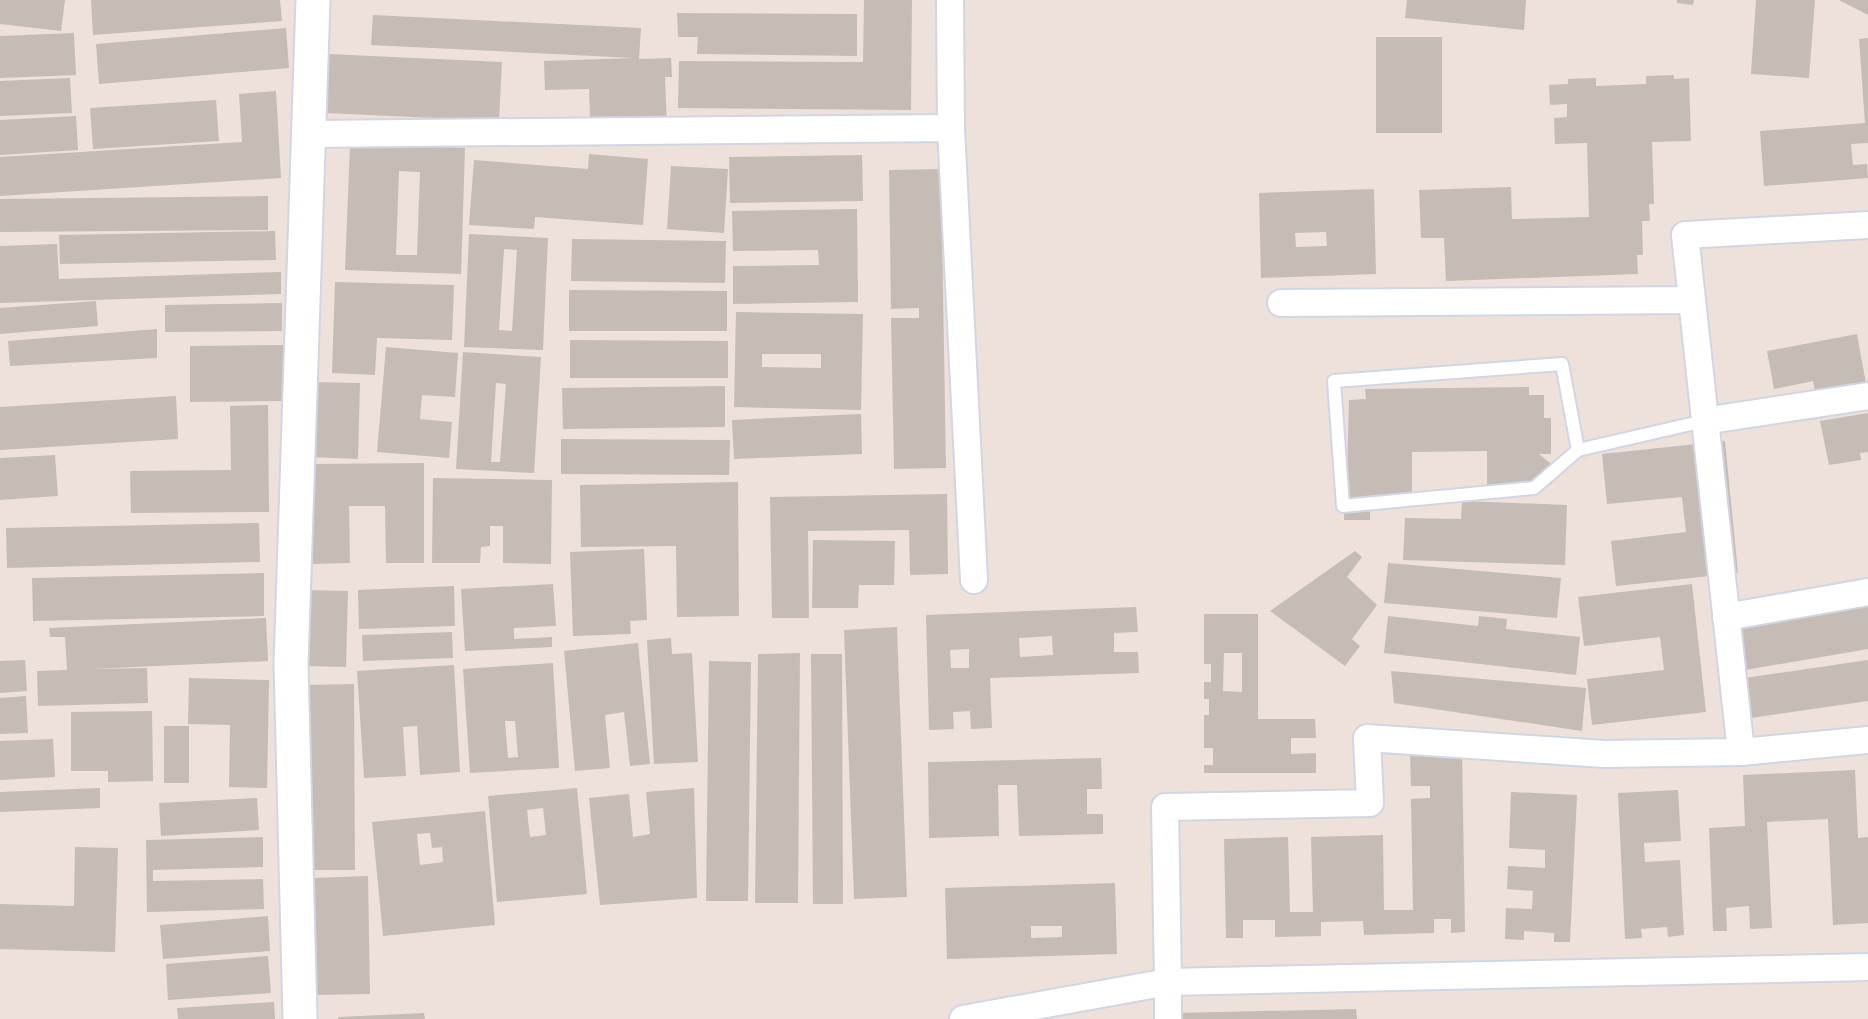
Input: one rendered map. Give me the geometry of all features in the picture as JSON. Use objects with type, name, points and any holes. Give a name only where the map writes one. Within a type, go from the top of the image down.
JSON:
[{"type":"street","points":[[300,1019],[291,664],[313,0]]},
{"type":"street","points":[[950,0],[951,128],[974,580]]},
{"type":"street","points":[[309,134],[951,128]]},
{"type":"street","points":[[1741,752],[1685,235],[1868,225]]},
{"type":"street","points":[[1281,303],[1692,300]]},
{"type":"street","points":[[1704,421],[1868,396]]},
{"type":"street","points":[[1726,617],[1868,592]]},
{"type":"street","points":[[1168,1019],[1165,807],[1370,803],[1367,738],[1604,754],[1741,752],[1868,740]]},
{"type":"street","points":[[963,1019],[1168,982],[1868,967]]},
{"type":"lane","points":[[1578,450],[1562,364],[1334,381],[1343,506],[1534,488],[1578,450],[1704,421]]},
{"type":"building","points":[[0,0],[65,0],[61,31],[0,24]]},
{"type":"building","points":[[91,0],[280,0],[282,21],[93,35]]},
{"type":"building","points":[[864,0],[912,0],[911,110],[678,108],[679,61],[863,62]]},
{"type":"building","points":[[1407,0],[1526,0],[1524,30],[1405,18]]},
{"type":"building","points":[[1677,0],[1694,0],[1693,5],[1677,3]]},
{"type":"building","points":[[1756,0],[1815,0],[1809,78],[1751,74]]},
{"type":"building","points":[[1839,0],[1868,0],[1868,15]]},
{"type":"building","points":[[677,13],[857,14],[857,56],[697,54],[698,37],[678,37]]},
{"type":"building","points":[[373,15],[641,28],[639,59],[671,58],[672,77],[665,77],[667,127],[620,128],[620,117],[590,118],[589,89],[545,90],[544,61],[634,58],[371,45]]},
{"type":"building","points":[[286,28],[289,68],[99,84],[96,44]]},
{"type":"building","points":[[74,33],[76,75],[0,78],[0,36]]},
{"type":"building","points":[[1376,37],[1442,37],[1442,133],[1376,133]]},
{"type":"building","points":[[1868,38],[1868,143],[1851,144],[1853,165],[1867,164],[1868,178],[1764,186],[1760,131],[1865,123],[1859,39]]},
{"type":"building","points":[[328,54],[502,62],[499,121],[325,113]]},
{"type":"building","points":[[1674,75],[1674,79],[1689,78],[1691,141],[1652,142],[1654,204],[1649,204],[1650,221],[1642,221],[1643,255],[1637,255],[1638,274],[1446,281],[1444,238],[1421,238],[1419,190],[1511,187],[1512,219],[1589,217],[1587,143],[1555,144],[1554,118],[1567,117],[1567,104],[1550,105],[1549,85],[1568,84],[1568,79],[1596,78],[1596,86],[1646,84],[1646,76]]},
{"type":"building","points":[[70,78],[72,113],[0,116],[0,81]]},
{"type":"building","points":[[276,91],[281,178],[0,196],[0,157],[242,142],[239,94]]},
{"type":"building","points":[[216,100],[219,141],[93,149],[90,108]]},
{"type":"building","points":[[76,116],[78,150],[0,155],[0,120]]},
{"type":"building","points":[[350,144],[465,148],[461,274],[345,270]],"holes":[[[399,171],[420,172],[417,255],[396,255]]]},
{"type":"building","points":[[589,154],[648,159],[643,225],[535,217],[534,229],[469,225],[474,160],[588,169]]},
{"type":"building","points":[[862,155],[863,201],[730,203],[729,157]]},
{"type":"building","points":[[671,166],[728,169],[724,233],[667,229]]},
{"type":"building","points":[[941,169],[946,468],[894,469],[891,318],[919,318],[919,308],[891,309],[889,170]]},
{"type":"building","points":[[1374,189],[1376,274],[1261,278],[1259,193]],"holes":[[[1326,232],[1327,246],[1296,247],[1295,233]]]},
{"type":"building","points":[[268,196],[268,230],[0,232],[0,199]]},
{"type":"building","points":[[857,209],[858,302],[733,304],[733,266],[819,265],[818,250],[733,251],[732,211]]},
{"type":"building","points":[[275,231],[276,260],[60,264],[59,235]]},
{"type":"building","points":[[469,234],[548,238],[543,350],[464,347]],"holes":[[[504,249],[517,250],[512,331],[499,330]]]},
{"type":"building","points":[[572,239],[726,241],[725,283],[571,281]]},
{"type":"building","points":[[57,244],[59,279],[281,272],[281,294],[0,303],[0,246]]},
{"type":"building","points":[[335,282],[454,285],[452,340],[377,338],[375,375],[332,373]]},
{"type":"building","points":[[569,290],[727,291],[727,331],[569,331]]},
{"type":"building","points":[[96,301],[98,326],[0,334],[0,308]]},
{"type":"building","points":[[282,303],[282,331],[165,332],[165,305]]},
{"type":"building","points":[[736,312],[863,314],[861,410],[734,407]],"holes":[[[762,354],[821,354],[821,368],[762,367]]]},
{"type":"building","points":[[157,329],[157,358],[10,366],[8,341]]},
{"type":"building","points":[[1857,334],[1867,389],[1816,398],[1813,381],[1774,389],[1767,351]]},
{"type":"building","points":[[570,340],[728,341],[728,378],[570,378]]},
{"type":"building","points":[[283,345],[284,401],[190,402],[190,346]]},
{"type":"building","points":[[386,347],[458,353],[455,397],[422,395],[420,419],[452,422],[449,458],[377,452]]},
{"type":"building","points":[[463,352],[541,357],[534,473],[456,469]],"holes":[[[496,383],[506,384],[500,462],[491,462]]]},
{"type":"building","points":[[312,382],[360,383],[358,459],[310,457]]},
{"type":"building","points":[[725,386],[725,427],[563,429],[562,388]]},
{"type":"building","points":[[1529,387],[1529,395],[1544,395],[1544,418],[1551,418],[1551,454],[1539,454],[1561,472],[1551,472],[1551,485],[1511,485],[1487,493],[1487,451],[1412,452],[1412,505],[1370,505],[1370,520],[1344,520],[1349,400],[1366,399],[1365,389]]},
{"type":"building","points":[[176,396],[178,439],[0,450],[0,407]]},
{"type":"building","points":[[268,405],[269,512],[131,513],[130,471],[231,470],[230,406]]},
{"type":"building","points":[[1868,413],[1868,452],[1860,453],[1861,460],[1829,465],[1820,421]]},
{"type":"building","points":[[861,414],[862,454],[734,459],[732,420]]},
{"type":"building","points":[[561,439],[730,440],[729,475],[561,474]]},
{"type":"building","points":[[1725,441],[1738,573],[1616,586],[1611,541],[1686,532],[1682,497],[1607,504],[1602,454]]},
{"type":"building","points":[[55,455],[58,496],[0,500],[0,458]]},
{"type":"building","points":[[424,463],[424,563],[386,563],[385,506],[349,506],[350,563],[313,564],[312,464]]},
{"type":"building","points":[[433,478],[552,480],[551,564],[503,563],[503,526],[490,526],[490,546],[481,547],[480,563],[432,563]]},
{"type":"building","points":[[738,482],[739,616],[677,617],[676,546],[581,547],[580,485]]},
{"type":"building","points":[[947,494],[948,574],[910,575],[909,530],[808,531],[809,618],[772,618],[770,497]]},
{"type":"building","points":[[1462,501],[1567,505],[1565,565],[1403,560],[1405,518],[1461,519]]},
{"type":"building","points":[[259,523],[260,562],[7,568],[6,528]]},
{"type":"building","points":[[813,540],[895,541],[894,585],[859,585],[858,608],[812,608]]},
{"type":"building","points":[[644,549],[647,620],[630,621],[631,634],[573,636],[570,552]]},
{"type":"building","points":[[1355,551],[1362,557],[1347,577],[1377,605],[1352,639],[1360,646],[1345,666],[1270,611]]},
{"type":"building","points":[[1388,563],[1561,578],[1557,618],[1384,603]]},
{"type":"building","points":[[264,573],[264,616],[33,621],[32,578]]},
{"type":"building","points":[[553,584],[556,626],[514,628],[514,639],[552,637],[552,647],[465,651],[461,589]]},
{"type":"building","points":[[1692,584],[1706,712],[1592,725],[1587,679],[1664,670],[1660,637],[1584,646],[1578,597]]},
{"type":"building","points":[[454,586],[455,626],[359,629],[358,590]]},
{"type":"building","points":[[303,590],[348,591],[346,667],[302,666]]},
{"type":"building","points":[[1868,601],[1868,649],[1722,674],[1715,626]]},
{"type":"building","points":[[1136,607],[1138,632],[1114,633],[1114,652],[1138,652],[1139,673],[990,678],[992,728],[971,729],[970,711],[953,712],[954,729],[929,730],[926,615]],"holes":[[[1052,636],[1053,655],[1020,657],[1019,638]],[[969,649],[969,668],[951,668],[950,650]]]},
{"type":"building","points":[[1204,614],[1258,614],[1258,719],[1315,719],[1316,738],[1291,738],[1291,754],[1316,753],[1316,773],[1204,773],[1204,765],[1213,765],[1213,748],[1204,748],[1204,715],[1209,715],[1209,699],[1204,699],[1204,682],[1211,682],[1211,664],[1204,664]],"holes":[[[1224,653],[1242,653],[1242,692],[1223,691]]]},
{"type":"building","points":[[1388,616],[1478,626],[1479,616],[1507,619],[1506,629],[1580,637],[1576,675],[1384,653]]},
{"type":"building","points":[[266,618],[268,661],[90,669],[147,668],[148,703],[38,706],[37,671],[67,670],[65,637],[50,637],[49,628]]},
{"type":"building","points":[[897,627],[907,897],[854,899],[844,630]]},
{"type":"building","points":[[452,632],[453,658],[363,661],[362,635]]},
{"type":"building","points":[[671,638],[672,654],[692,653],[698,762],[654,764],[647,640]]},
{"type":"building","points":[[638,643],[650,764],[630,766],[624,712],[605,715],[610,768],[575,771],[564,651]]},
{"type":"building","points":[[800,653],[798,903],[755,903],[758,654]]},
{"type":"building","points":[[811,654],[842,654],[843,904],[813,904]]},
{"type":"building","points":[[25,660],[27,691],[0,693],[0,661]]},
{"type":"building","points":[[1868,660],[1868,701],[1744,719],[1738,679]]},
{"type":"building","points":[[709,661],[751,662],[748,901],[706,901]]},
{"type":"building","points":[[553,663],[559,768],[470,773],[463,669]],"holes":[[[505,721],[515,721],[518,757],[508,758]]]},
{"type":"building","points":[[454,665],[460,772],[420,775],[417,726],[403,727],[406,776],[364,778],[357,671]]},
{"type":"building","points":[[1391,671],[1586,688],[1582,731],[1394,703]]},
{"type":"building","points":[[189,678],[269,680],[267,788],[229,787],[230,725],[188,724]]},
{"type":"building","points":[[354,684],[355,870],[306,870],[305,685]]},
{"type":"building","points":[[26,696],[28,733],[0,734],[0,698]]},
{"type":"building","points":[[152,711],[153,781],[108,782],[108,771],[71,771],[71,712]]},
{"type":"building","points":[[164,726],[189,726],[189,783],[164,783]]},
{"type":"building","points":[[53,739],[55,777],[0,780],[0,741]]},
{"type":"building","points":[[1462,750],[1465,932],[1451,933],[1451,919],[1434,919],[1434,933],[1364,935],[1363,921],[1321,922],[1321,936],[1275,937],[1275,920],[1243,920],[1243,938],[1226,938],[1224,839],[1288,837],[1290,912],[1313,912],[1311,837],[1383,835],[1384,910],[1413,910],[1411,799],[1430,798],[1430,786],[1411,786],[1410,752]]},
{"type":"building","points":[[1101,758],[1102,789],[1087,789],[1087,814],[1103,814],[1103,834],[1019,836],[1017,785],[998,785],[999,836],[929,838],[928,762]]},
{"type":"building","points":[[1855,770],[1858,838],[1868,837],[1868,923],[1833,925],[1828,819],[1767,822],[1772,928],[1750,929],[1749,906],[1726,908],[1727,931],[1713,931],[1709,828],[1745,826],[1743,775]]},
{"type":"building","points":[[100,788],[100,808],[0,812],[0,792]]},
{"type":"building","points":[[577,788],[587,894],[497,902],[488,796]],"holes":[[[543,808],[546,835],[530,837],[527,810]]]},
{"type":"building","points":[[694,788],[697,898],[600,905],[589,798],[629,794],[633,837],[650,834],[646,792]]},
{"type":"building","points":[[1678,790],[1681,841],[1644,843],[1645,862],[1680,860],[1684,935],[1668,937],[1667,927],[1641,929],[1642,938],[1625,939],[1618,793]]},
{"type":"building","points":[[1511,792],[1577,795],[1570,942],[1554,942],[1554,933],[1524,931],[1524,940],[1505,939],[1506,908],[1532,909],[1533,891],[1507,889],[1508,866],[1545,868],[1545,850],[1509,848]]},
{"type":"building","points":[[257,798],[259,830],[161,836],[159,803]]},
{"type":"building","points":[[485,811],[495,925],[383,936],[372,822]],"holes":[[[430,833],[432,848],[442,847],[443,862],[420,865],[417,834]]]},
{"type":"building","points":[[263,837],[263,867],[153,870],[153,881],[263,879],[264,909],[147,912],[146,840]]},
{"type":"building","points":[[75,847],[118,848],[115,952],[0,949],[0,904],[74,906]]},
{"type":"building","points":[[368,876],[370,994],[316,995],[313,878]]},
{"type":"building","points":[[1115,883],[1117,954],[947,959],[945,888]],"holes":[[[1031,926],[1062,926],[1062,937],[1031,938]]]},
{"type":"building","points":[[268,916],[270,951],[163,959],[160,925]]},
{"type":"building","points":[[268,956],[271,993],[168,1000],[166,964]]},
{"type":"building","points":[[274,1002],[275,1019],[178,1019],[177,1008]]},
{"type":"building","points":[[1356,1009],[1357,1019],[1174,1019],[1174,1013]]},
{"type":"building","points":[[424,1013],[425,1019],[338,1019],[338,1017]]}]
